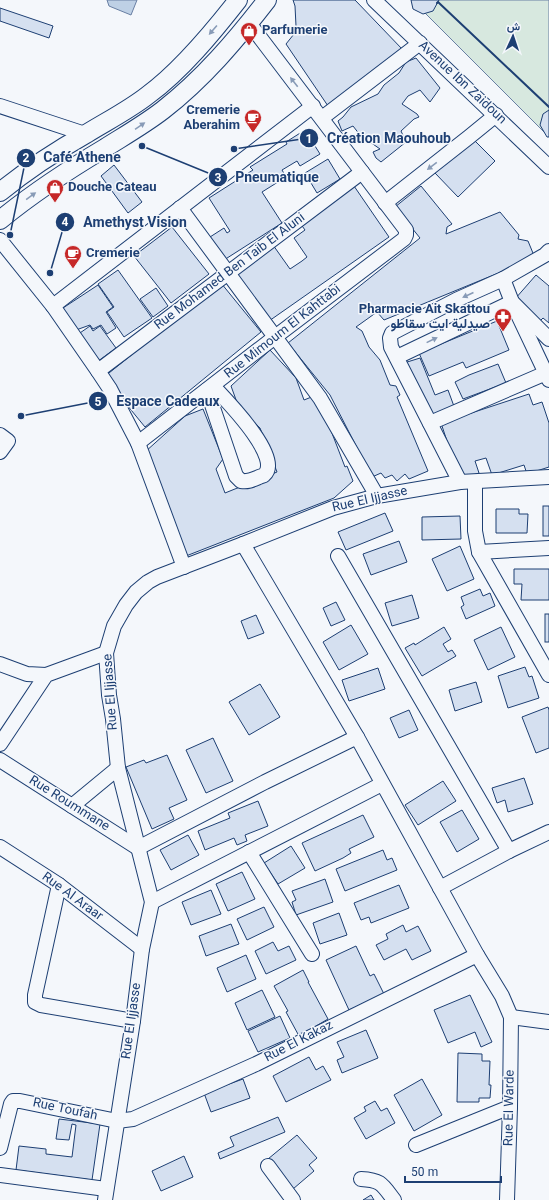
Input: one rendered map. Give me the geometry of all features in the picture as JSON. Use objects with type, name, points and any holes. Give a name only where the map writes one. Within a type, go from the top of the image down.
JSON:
[{"type":"main road","points":[[0,192],[42,161],[148,96],[196,49],[238,0]]},
{"type":"main road","points":[[0,220],[53,180],[135,130],[188,90],[213,66],[267,0]]},
{"type":"street","name":"Avenue Ibn Zaidoun","points":[[374,0],[549,167]]},
{"type":"street","points":[[249,23],[385,203],[469,138],[496,115]]},
{"type":"street","points":[[322,118],[420,43]]},
{"type":"street","points":[[0,106],[85,134]]},
{"type":"street","points":[[53,306],[313,106]]},
{"type":"street","name":"Rue Mohamed Ben Taib El Aluni","points":[[98,371],[362,172]]},
{"type":"street","name":"Rue Mimoum El Kahttabi","points":[[138,443],[404,239],[406,230],[385,203]]},
{"type":"street","points":[[180,208],[320,398],[377,496]]},
{"type":"street","points":[[0,240],[53,306],[110,389],[138,443],[184,567]]},
{"type":"street","points":[[460,482],[391,346],[390,338],[392,333],[456,300],[503,279],[545,255],[549,251]]},
{"type":"street","points":[[430,423],[547,376],[512,302],[503,279]]},
{"type":"street","points":[[512,302],[549,339]]},
{"type":"street","points":[[397,357],[512,302]]},
{"type":"street","points":[[210,388],[249,426],[259,441],[268,462],[268,469],[264,475],[248,482],[241,481],[236,476],[210,388]]},
{"type":"street","points":[[0,435],[8,441],[0,452]]},
{"type":"street","name":"Rue El Ijjasse","points":[[105,1194],[133,1021],[142,949],[152,902],[118,768],[109,695],[106,653],[112,632],[126,605],[136,592],[157,577],[333,508],[377,496],[460,482],[549,477]]},
{"type":"street","points":[[475,482],[476,531],[479,552],[549,675]]},
{"type":"street","points":[[242,544],[357,737],[477,955],[502,996],[511,1017],[549,1022]]},
{"type":"street","points":[[479,552],[549,548]]},
{"type":"street","points":[[338,556],[509,851]]},
{"type":"street","points":[[0,664],[27,674],[46,675],[106,653]]},
{"type":"street","points":[[0,744],[46,675]]},
{"type":"street","points":[[138,848],[265,782],[357,737]]},
{"type":"street","name":"Rue Roummane","points":[[0,760],[138,848]]},
{"type":"street","points":[[72,806],[118,768]]},
{"type":"street","points":[[152,902],[382,784]]},
{"type":"street","points":[[440,888],[509,851],[549,832]]},
{"type":"street","name":"Rue Al Araar","points":[[0,848],[59,885],[142,949]]},
{"type":"street","points":[[249,852],[312,954]]},
{"type":"street","points":[[59,885],[35,996],[35,1002],[41,1005],[133,1021]]},
{"type":"street","name":"Rue El Kakaz","points":[[116,1121],[134,1118],[256,1064],[477,955]]},
{"type":"street","name":"Rue El Warde","points":[[507,1200],[511,1017]]},
{"type":"street","name":"Rue Toufah","points":[[0,1148],[13,1101],[20,1101],[116,1121]]},
{"type":"street","points":[[416,1145],[510,1107]]},
{"type":"street","points":[[268,1166],[293,1200]]},
{"type":"street","points":[[0,1175],[105,1194]]},
{"type":"street","points":[[361,1179],[374,1180],[383,1185],[394,1200]]},
{"type":"shaded area","points":[[412,0],[549,0],[549,137]]},
{"type":"water","points":[[107,0],[137,0],[131,15],[109,6]]},
{"type":"building","points":[[293,0],[355,0],[403,50],[328,106],[286,44],[294,34],[296,26],[295,6]]},
{"type":"building","points":[[411,0],[439,0],[433,11],[423,14],[413,9]]},
{"type":"building","points":[[0,8],[53,26],[49,38],[0,21]]},
{"type":"building","points":[[416,58],[440,88],[430,102],[420,90],[408,96],[402,104],[419,117],[414,119],[401,131],[406,142],[381,162],[376,158],[373,152],[380,149],[360,135],[353,126],[342,131],[338,121],[351,107],[378,94],[384,85],[399,73],[406,62]]},
{"type":"building","points":[[549,110],[549,137],[547,137],[540,125],[543,114]]},
{"type":"building","points":[[305,130],[320,154],[300,166],[297,161],[282,170],[286,177],[262,192],[282,223],[224,260],[210,237],[224,228],[227,233],[230,231],[209,198],[253,170],[250,167],[287,144],[286,142]]},
{"type":"building","points":[[472,138],[495,161],[458,197],[435,173]]},
{"type":"building","points":[[328,159],[340,179],[317,193],[305,173]]},
{"type":"building","points":[[114,165],[142,202],[128,213],[101,176]]},
{"type":"building","points":[[354,186],[389,237],[269,321],[235,272],[273,245],[290,269],[302,261],[307,257],[294,238],[305,230],[300,223]]},
{"type":"building","points":[[421,186],[452,224],[447,227],[446,234],[500,212],[519,235],[518,239],[528,241],[535,258],[384,320],[377,312],[356,327],[362,331],[369,347],[380,360],[390,385],[396,386],[400,395],[397,397],[428,471],[409,479],[405,474],[397,481],[392,475],[385,478],[381,473],[372,477],[330,395],[288,343],[420,238],[395,207]]},
{"type":"building","points":[[172,227],[209,274],[171,303],[134,256]]},
{"type":"building","points":[[118,270],[152,318],[124,337],[107,312],[114,307],[98,284]]},
{"type":"building","points":[[536,275],[549,286],[549,323],[543,318],[540,321],[515,299]]},
{"type":"building","points":[[221,283],[261,332],[145,427],[104,377]]},
{"type":"building","points":[[98,285],[113,307],[106,312],[116,328],[107,334],[101,325],[93,329],[90,325],[76,330],[63,308]]},
{"type":"building","points":[[156,288],[168,306],[153,317],[140,299]]},
{"type":"building","points":[[497,321],[509,350],[466,368],[463,362],[429,376],[419,353]]},
{"type":"building","points":[[90,326],[93,331],[100,326],[116,348],[97,362],[77,335]]},
{"type":"building","points":[[270,350],[296,378],[304,400],[314,396],[320,402],[345,467],[347,466],[353,481],[334,498],[186,556],[145,452],[185,416],[203,409],[223,459],[216,469],[225,493],[277,472],[260,428],[239,408],[231,386]]},
{"type":"building","points":[[420,358],[435,395],[448,390],[455,409],[433,415],[404,363]]},
{"type":"building","points":[[498,364],[506,383],[463,399],[455,382]]},
{"type":"building","points":[[529,394],[533,405],[542,402],[549,423],[549,467],[527,474],[524,465],[492,475],[486,458],[475,461],[479,473],[460,480],[441,423]]},
{"type":"building","points":[[543,506],[549,506],[549,536],[543,536]]},
{"type":"building","points":[[496,509],[519,509],[519,514],[528,514],[527,533],[496,533]]},
{"type":"building","points":[[385,513],[393,531],[346,550],[338,532]]},
{"type":"building","points":[[460,516],[461,539],[422,540],[422,517]]},
{"type":"building","points":[[399,541],[407,562],[371,575],[363,554]]},
{"type":"building","points":[[460,546],[474,579],[447,591],[432,559]]},
{"type":"building","points":[[514,569],[549,569],[549,600],[521,600],[522,584],[514,584]]},
{"type":"building","points":[[480,589],[483,596],[490,593],[495,606],[466,619],[461,607],[464,605],[461,597]]},
{"type":"building","points":[[412,595],[419,618],[392,626],[385,603]]},
{"type":"building","points":[[336,602],[345,620],[331,626],[323,608]]},
{"type":"building","points":[[545,614],[549,614],[549,642],[545,642]]},
{"type":"building","points":[[256,615],[264,633],[248,639],[241,621]]},
{"type":"building","points":[[351,625],[368,654],[339,670],[323,642]]},
{"type":"building","points":[[444,627],[451,639],[443,644],[448,652],[452,650],[456,656],[422,676],[405,648],[414,643],[415,645]]},
{"type":"building","points":[[501,627],[515,657],[488,670],[474,640]]},
{"type":"building","points":[[525,667],[529,677],[532,676],[539,698],[508,708],[498,676]]},
{"type":"building","points":[[378,668],[385,689],[349,701],[342,680]]},
{"type":"building","points":[[476,682],[482,702],[455,711],[449,690]]},
{"type":"building","points":[[260,684],[280,717],[249,735],[229,702]]},
{"type":"building","points":[[548,707],[549,748],[536,753],[522,717]]},
{"type":"building","points":[[409,710],[418,730],[399,738],[390,718]]},
{"type":"building","points":[[213,738],[233,781],[206,793],[186,750]]},
{"type":"building","points":[[167,755],[187,800],[169,808],[174,819],[152,829],[126,767],[144,760],[146,763]]},
{"type":"building","points":[[524,778],[533,804],[508,812],[505,800],[497,803],[492,788]]},
{"type":"building","points":[[443,781],[456,801],[418,825],[405,805]]},
{"type":"building","points":[[258,801],[268,826],[245,835],[247,841],[237,845],[234,838],[205,850],[198,831],[230,818],[228,813]]},
{"type":"building","points":[[462,810],[479,839],[457,852],[440,822]]},
{"type":"building","points":[[363,815],[374,837],[349,849],[351,853],[343,858],[315,871],[302,843]]},
{"type":"building","points":[[188,835],[199,855],[171,870],[160,850]]},
{"type":"building","points":[[291,846],[305,868],[278,884],[264,863]]},
{"type":"building","points":[[383,850],[387,860],[392,858],[397,870],[345,891],[336,869]]},
{"type":"building","points":[[242,872],[255,899],[228,911],[216,884]]},
{"type":"building","points":[[325,879],[333,902],[296,915],[292,902],[296,900],[292,891]]},
{"type":"building","points":[[399,885],[409,908],[371,923],[369,917],[361,920],[354,903]]},
{"type":"building","points":[[211,890],[221,914],[191,925],[182,902]]},
{"type":"building","points":[[264,907],[274,927],[247,940],[237,919]]},
{"type":"building","points":[[339,913],[347,935],[320,944],[313,923]]},
{"type":"building","points":[[231,924],[239,944],[206,956],[199,936]]},
{"type":"building","points":[[403,925],[406,932],[418,926],[431,951],[412,960],[406,949],[384,960],[376,945],[388,939],[386,934]]},
{"type":"building","points":[[273,942],[278,951],[289,946],[296,960],[266,974],[255,951]]},
{"type":"building","points":[[356,946],[370,976],[374,974],[384,994],[349,1010],[326,960]]},
{"type":"building","points":[[246,955],[256,979],[227,992],[217,968]]},
{"type":"building","points":[[303,970],[328,1019],[299,1036],[286,1012],[288,1011],[274,986]]},
{"type":"building","points":[[262,990],[275,1017],[247,1030],[235,1003]]},
{"type":"building","points":[[470,995],[492,1042],[481,1047],[475,1032],[448,1043],[434,1010]]},
{"type":"building","points":[[280,1016],[290,1038],[258,1052],[248,1031]]},
{"type":"building","points":[[366,1030],[378,1058],[342,1073],[337,1060],[344,1057],[337,1042]]},
{"type":"building","points":[[458,1053],[482,1054],[482,1061],[490,1061],[490,1098],[479,1098],[479,1102],[457,1102]]},
{"type":"building","points":[[309,1057],[316,1070],[323,1066],[331,1080],[286,1102],[273,1076]]},
{"type":"building","points":[[243,1079],[250,1098],[211,1112],[204,1093]]},
{"type":"building","points":[[422,1079],[442,1115],[414,1131],[394,1095]]},
{"type":"building","points":[[375,1101],[381,1111],[387,1108],[395,1123],[366,1139],[354,1118],[366,1111],[364,1107]]},
{"type":"building","points":[[278,1117],[285,1132],[220,1159],[218,1153],[234,1146],[230,1137]]},
{"type":"building","points":[[59,1119],[100,1124],[92,1180],[16,1170],[19,1146],[46,1149],[46,1154],[72,1157],[76,1125],[72,1124],[69,1140],[56,1139]]},
{"type":"building","points":[[297,1135],[317,1158],[309,1165],[314,1171],[293,1189],[268,1159]]},
{"type":"building","points":[[184,1156],[193,1177],[161,1191],[152,1171]]},
{"type":"building","points":[[371,1195],[374,1200],[363,1200]]},
{"type":"wall","points":[[437,3],[438,2],[549,107]]},
{"type":"place","name":"Parfumerie","points":[[249,46]]},
{"type":"place","name":"Cremerie Aberahim","points":[[253,133]]},
{"type":"place","name":"Pneumatique","points":[[142,146]]},
{"type":"place","name":"Création Maouhoub","points":[[234,149]]},
{"type":"place","name":"Douche Cateau","points":[[55,203]]},
{"type":"place","name":"Café Athene","points":[[10,235]]},
{"type":"place","name":"Cremerie","points":[[73,269]]},
{"type":"place","name":"Amethyst Vision","points":[[50,273]]},
{"type":"place","name":"Pharmacie Ait Skattou صيدلية ايت سقاطو","points":[[503,332]]},
{"type":"place","name":"Espace Cadeaux","points":[[21,416]]}]
